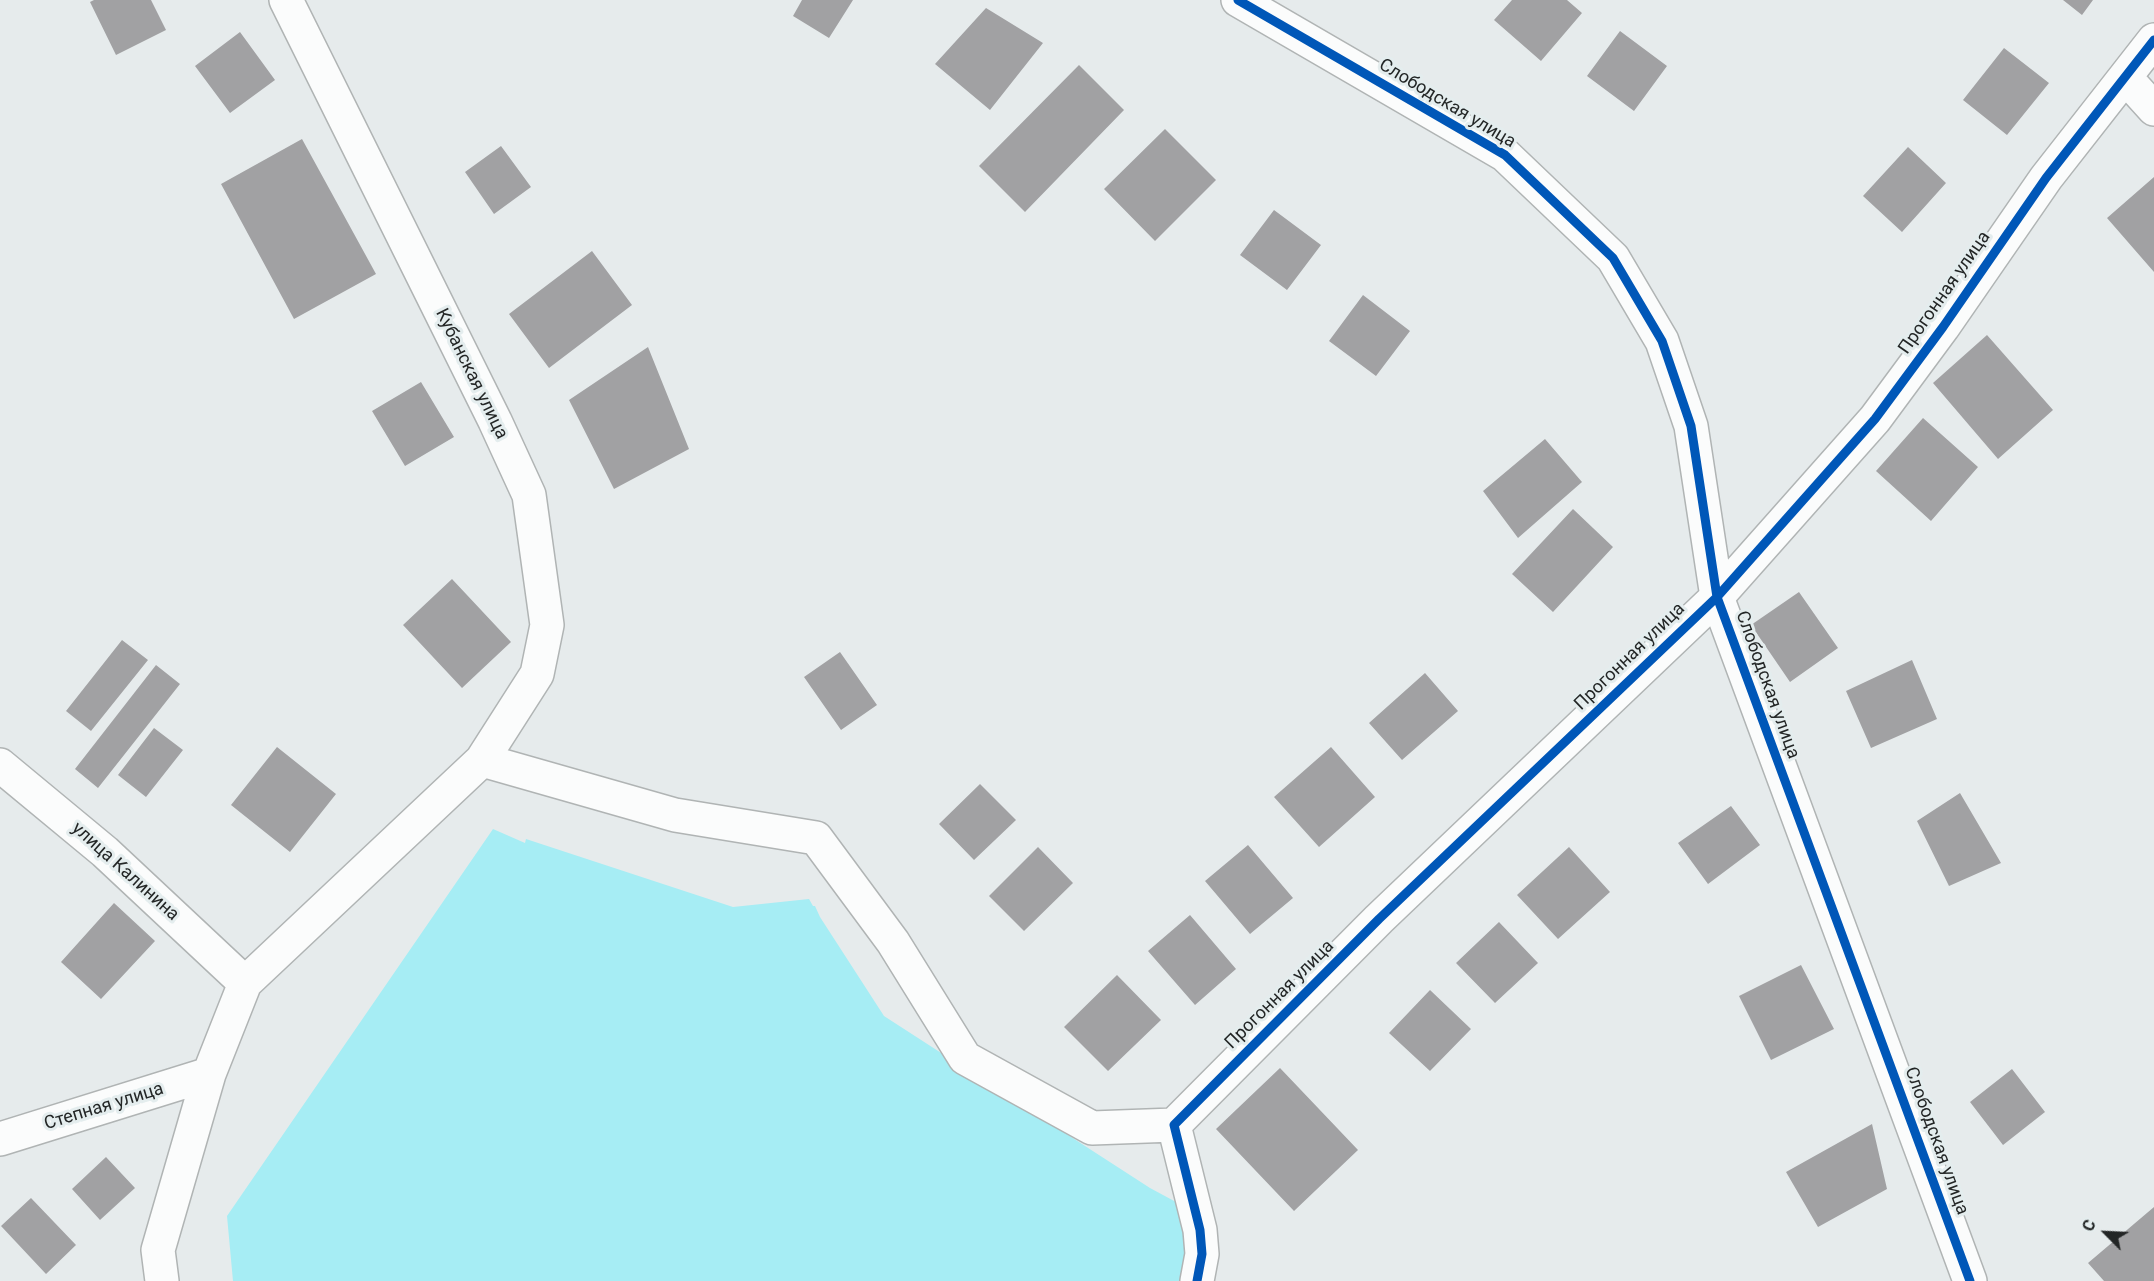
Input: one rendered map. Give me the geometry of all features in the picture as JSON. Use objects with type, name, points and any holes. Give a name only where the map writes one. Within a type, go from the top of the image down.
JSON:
[{"type":"street","name":"Кубанская улица","points":[[245,983],[482,760],[537,674],[547,625],[529,495],[490,410],[286,0]]},
{"type":"street","name":"Слободская улица","points":[[1238,0],[1505,155],[1613,258],[1662,341],[1691,426],[1717,597],[1970,1281]]},
{"type":"street","name":"Прогонная улица","points":[[1174,1125],[1379,919],[1717,597],[1875,419],[1943,327],[2046,178],[2154,40]]},
{"type":"street","points":[[2125,78],[2154,109]]},
{"type":"street","points":[[482,760],[675,815],[816,838],[893,942],[965,1058],[1092,1128],[1174,1125],[1200,1230],[1202,1254],[1197,1281]]},
{"type":"street","name":"улица Калинина","points":[[0,765],[105,852],[245,983]]},
{"type":"street","points":[[162,1281],[158,1250],[209,1074],[245,983]]},
{"type":"street","name":"Степная улица","points":[[0,1139],[209,1074]]},
{"type":"shaded area","points":[[493,829],[525,843],[526,839],[733,907],[809,899],[884,1016],[1150,1188],[1176,1202],[1202,1248],[1189,1281],[233,1281],[227,1216]]},
{"type":"building","points":[[94,0],[151,0],[166,30],[116,55],[90,2]]},
{"type":"building","points":[[802,0],[853,0],[829,38],[793,16]]},
{"type":"building","points":[[1512,0],[1567,0],[1582,13],[1541,61],[1494,20]]},
{"type":"building","points":[[2063,0],[2093,0],[2082,15]]},
{"type":"building","points":[[986,8],[1043,43],[990,110],[935,64]]},
{"type":"building","points":[[1620,31],[1667,66],[1634,111],[1587,76]]},
{"type":"building","points":[[240,32],[275,80],[230,113],[195,66]]},
{"type":"building","points":[[2004,48],[2049,83],[2007,135],[1963,100]]},
{"type":"building","points":[[1079,65],[1124,110],[1025,212],[979,166]]},
{"type":"building","points":[[1165,129],[1216,180],[1155,241],[1104,189]]},
{"type":"building","points":[[302,139],[376,274],[294,319],[221,184]]},
{"type":"building","points":[[501,146],[531,187],[494,214],[465,172]]},
{"type":"building","points":[[1908,147],[1946,183],[1902,232],[1863,196]]},
{"type":"building","points":[[2154,177],[2154,272],[2107,218]]},
{"type":"building","points":[[1274,210],[1321,245],[1287,290],[1240,255]]},
{"type":"building","points":[[592,251],[632,305],[549,368],[509,314]]},
{"type":"building","points":[[1363,295],[1410,331],[1376,376],[1329,341]]},
{"type":"building","points":[[1987,335],[2053,410],[1998,459],[1933,383]]},
{"type":"building","points":[[648,347],[689,449],[614,489],[569,400]]},
{"type":"building","points":[[421,382],[454,437],[405,466],[372,411]]},
{"type":"building","points":[[1923,418],[1978,467],[1931,521],[1876,471]]},
{"type":"building","points":[[1545,439],[1582,482],[1518,538],[1483,491]]},
{"type":"building","points":[[1573,509],[1613,547],[1553,612],[1512,574]]},
{"type":"building","points":[[452,579],[511,642],[462,688],[403,625]]},
{"type":"building","points":[[1799,592],[1838,648],[1790,682],[1751,625]]},
{"type":"building","points":[[122,640],[148,660],[91,731],[66,711]]},
{"type":"building","points":[[840,652],[877,705],[841,730],[804,677]]},
{"type":"building","points":[[1912,660],[1937,719],[1871,748],[1846,691]]},
{"type":"building","points":[[156,665],[180,684],[98,788],[75,769]]},
{"type":"building","points":[[1425,673],[1458,711],[1402,760],[1369,723]]},
{"type":"building","points":[[154,728],[183,750],[146,797],[118,775]]},
{"type":"building","points":[[277,747],[336,794],[290,852],[231,805]]},
{"type":"building","points":[[1331,747],[1375,797],[1319,847],[1274,797]]},
{"type":"building","points":[[980,784],[1016,820],[974,860],[939,824]]},
{"type":"building","points":[[1960,793],[2001,863],[1949,886],[1917,821]]},
{"type":"building","points":[[1731,806],[1760,845],[1708,884],[1678,843]]},
{"type":"building","points":[[1248,845],[1293,898],[1250,934],[1205,881]]},
{"type":"building","points":[[1038,847],[1073,883],[1024,931],[989,896]]},
{"type":"building","points":[[1569,847],[1610,892],[1558,939],[1517,895]]},
{"type":"building","points":[[114,903],[155,941],[101,999],[61,962]]},
{"type":"building","points":[[1190,915],[1236,969],[1195,1005],[1148,951]]},
{"type":"building","points":[[1499,922],[1538,963],[1495,1003],[1456,963]]},
{"type":"building","points":[[1801,965],[1834,1029],[1771,1060],[1739,996]]},
{"type":"building","points":[[1117,975],[1161,1020],[1108,1071],[1064,1027]]},
{"type":"building","points":[[1430,990],[1471,1029],[1430,1071],[1389,1033]]},
{"type":"building","points":[[1280,1068],[1358,1150],[1294,1211],[1216,1129]]},
{"type":"building","points":[[2012,1069],[2045,1112],[2003,1145],[1970,1102]]},
{"type":"building","points":[[1872,1124],[1887,1189],[1818,1227],[1786,1172]]},
{"type":"building","points":[[106,1157],[135,1188],[100,1220],[72,1189]]},
{"type":"building","points":[[31,1198],[76,1245],[46,1274],[1,1226]]},
{"type":"building","points":[[2154,1207],[2154,1281],[2104,1281],[2088,1263]]},
{"type":"cycle path","points":[[1238,0],[1505,155],[1613,258],[1662,341],[1691,426],[1717,597],[1970,1281]]},
{"type":"cycle path","points":[[1197,1281],[1202,1254],[1200,1230],[1174,1125],[1379,919],[1717,597],[1875,419],[1943,327],[2046,178],[2154,40]]}]
